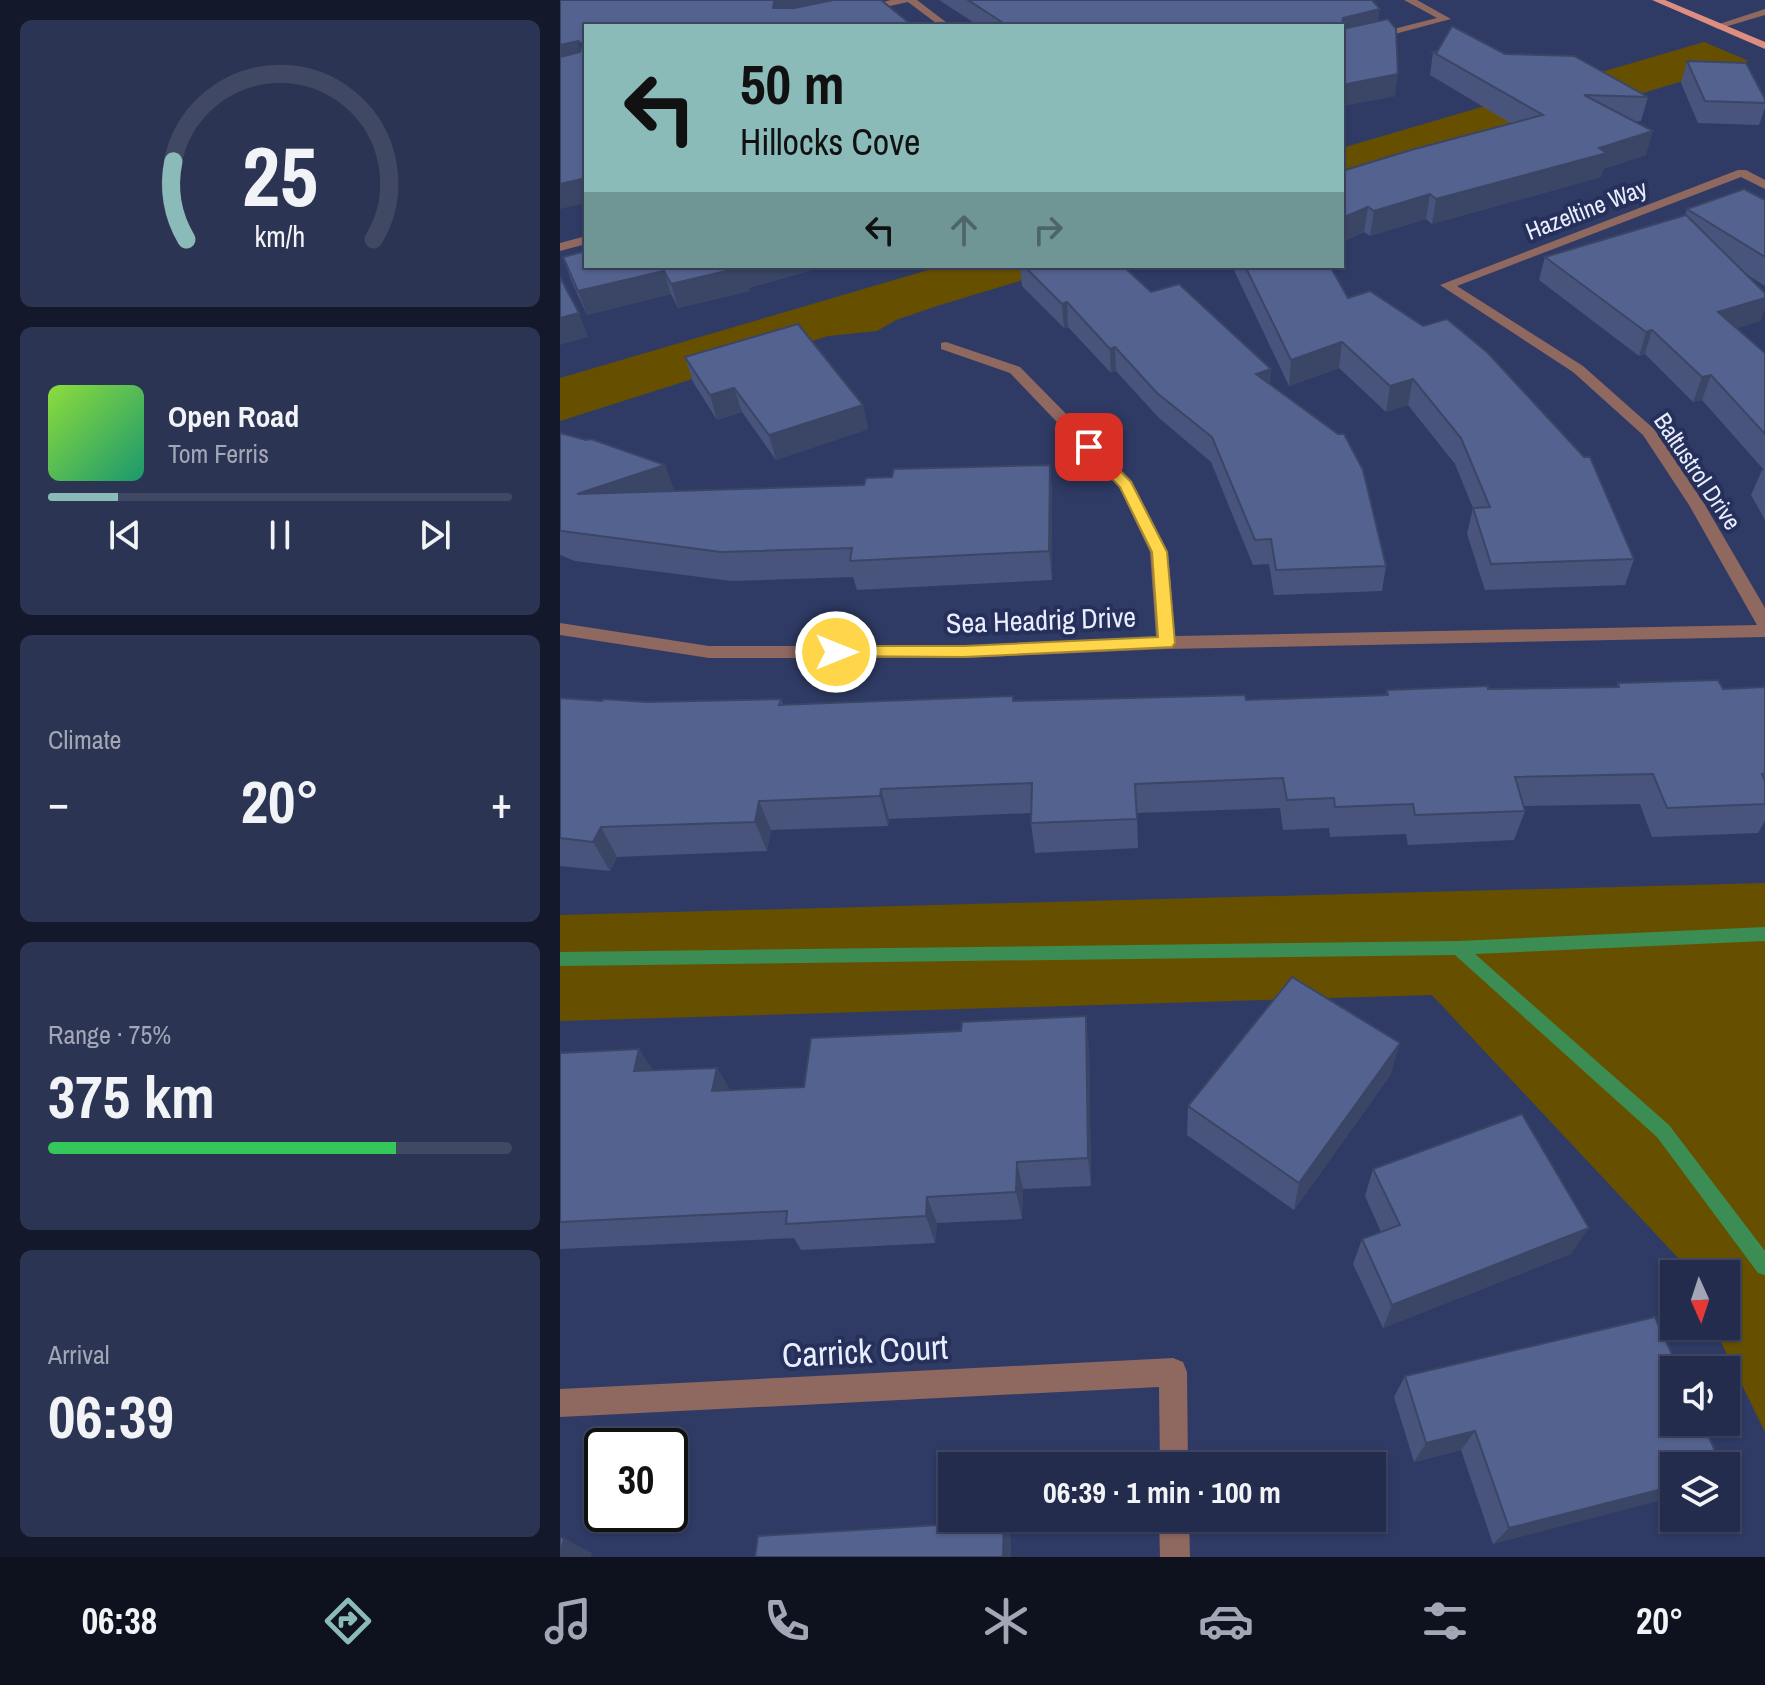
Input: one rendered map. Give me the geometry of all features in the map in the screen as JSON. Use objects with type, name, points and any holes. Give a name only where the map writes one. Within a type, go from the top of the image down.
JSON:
[{"type":"main road","points":[[1657,0],[1765,46]]},
{"type":"street","points":[[845,13],[908,0],[943,24]]},
{"type":"street","points":[[1344,44],[1446,19],[1409,0]]},
{"type":"street","points":[[1718,26],[1765,12]]},
{"type":"street","name":"Hazeltine Way","points":[[1447,285],[1742,173],[1765,185]]},
{"type":"street","points":[[560,247],[584,241]]},
{"type":"street","name":"Baltustrol Drive","points":[[1447,285],[1578,369],[1649,432],[1697,505],[1765,624]]},
{"type":"street","points":[[946,346],[1015,370],[1126,485],[1159,552],[1166,643]]},
{"type":"street","name":"Sea Headrig Drive","points":[[560,629],[709,652],[964,652],[1166,643],[1765,631]]},
{"type":"street","name":"Carrick Court","points":[[560,1403],[1173,1372],[1174,1452]]},
{"type":"street","points":[[1174,1532],[1175,1557]]},
{"type":"shaded area","points":[[1704,42],[1749,61],[1344,183],[1344,147]]},
{"type":"shaded area","points":[[935,268],[1062,268],[937,306],[896,320],[877,331],[828,336],[560,421],[560,378]]},
{"type":"shaded area","points":[[1765,883],[1765,1432],[1740,1381],[1740,1356],[1728,1356],[1720,1340],[1740,1340],[1740,1260],[1680,1260],[1432,995],[560,1021],[560,915]]},
{"type":"building","points":[[560,0],[785,0],[774,2],[773,8],[794,8],[833,0],[881,0],[911,24],[584,24],[584,178],[560,184],[560,57],[580,52],[582,44],[578,41],[560,45]]},
{"type":"building","points":[[968,0],[1372,0],[1380,9],[1343,18],[1342,24],[1005,24]]},
{"type":"building","points":[[1388,19],[1396,29],[1398,74],[1344,85],[1344,29]]},
{"type":"building","points":[[1452,26],[1505,54],[1574,56],[1648,97],[1584,95],[1653,131],[1599,148],[1607,153],[1436,199],[1430,194],[1374,211],[1368,207],[1344,217],[1344,170],[1543,115],[1433,52],[1437,52]]},
{"type":"building","points":[[1687,61],[1746,63],[1765,103],[1705,101]]},
{"type":"building","points":[[1744,189],[1765,200],[1765,257],[1687,209]]},
{"type":"building","points":[[1686,215],[1765,293],[1765,298],[1718,312],[1765,353],[1765,434],[1711,375],[1702,377],[1652,330],[1646,332],[1545,257]]},
{"type":"building","points":[[584,252],[584,268],[739,268],[671,284],[664,271],[578,291],[563,257]]},
{"type":"building","points":[[1026,268],[1125,268],[1151,292],[1179,284],[1271,369],[1256,374],[1338,434],[1344,434],[1363,470],[1386,566],[1276,570],[1271,539],[1255,540],[1212,437],[1157,393],[1115,347],[1110,349],[1067,302],[1062,304]]},
{"type":"building","points":[[1246,268],[1331,268],[1348,298],[1370,291],[1423,326],[1447,319],[1488,353],[1584,457],[1590,457],[1634,559],[1491,564],[1473,508],[1490,507],[1461,438],[1413,379],[1390,386],[1342,342],[1291,360]]},
{"type":"building","points":[[560,277],[579,313],[560,318]]},
{"type":"building","points":[[798,324],[863,405],[769,435],[734,388],[710,395],[685,357]]},
{"type":"building","points":[[560,433],[591,439],[665,465],[577,494],[864,485],[866,478],[892,477],[894,469],[1050,465],[1049,551],[850,561],[852,548],[721,552],[560,531]]},
{"type":"building","points":[[1718,680],[1723,689],[1765,687],[1765,773],[1762,774],[1765,804],[1667,808],[1653,774],[1515,777],[1525,811],[1415,815],[1413,804],[1335,807],[1334,798],[1287,800],[1283,778],[1135,784],[1137,819],[1031,823],[1032,783],[881,789],[880,796],[759,801],[755,822],[601,827],[593,842],[560,838],[560,698],[647,702],[781,699],[779,705],[1013,696],[1013,701],[1245,695],[1246,700],[1388,695],[1387,690],[1488,686],[1488,689],[1619,687],[1618,683]]},
{"type":"building","points":[[1292,977],[1400,1043],[1299,1183],[1188,1106]]},
{"type":"building","points":[[1086,1016],[1088,1158],[1017,1162],[1016,1192],[927,1197],[926,1216],[786,1224],[787,1211],[560,1222],[560,1053],[639,1049],[634,1071],[717,1068],[712,1091],[804,1087],[811,1038],[961,1031],[962,1022]]},
{"type":"building","points":[[1522,1114],[1589,1228],[1392,1305],[1362,1239],[1400,1225],[1373,1169]]},
{"type":"building","points":[[1655,1317],[1660,1328],[1660,1340],[1665,1340],[1673,1356],[1660,1356],[1660,1436],[1708,1436],[1716,1452],[1660,1452],[1660,1490],[1509,1528],[1475,1431],[1426,1443],[1405,1376]]},
{"type":"building","points":[[938,1525],[938,1532],[1004,1532],[1003,1557],[755,1557],[758,1536]]},
{"type":"waterway","points":[[1458,948],[1765,934]]},
{"type":"waterway","points":[[560,959],[1458,948]]},
{"type":"waterway","points":[[1458,948],[1663,1131],[1765,1266]]},
{"type":"route","points":[[836,652],[964,652],[1166,643],[1159,552],[1126,485],[1089,447]]}]
